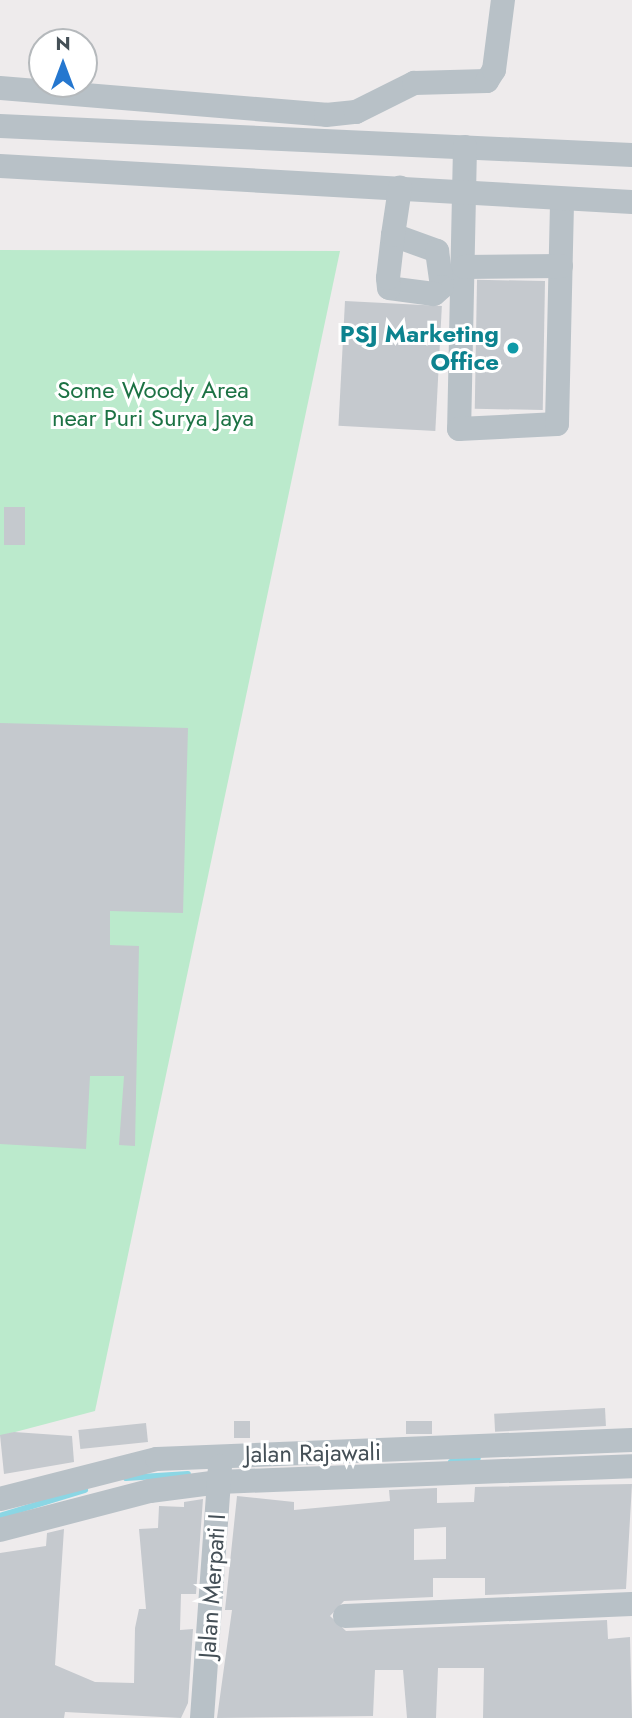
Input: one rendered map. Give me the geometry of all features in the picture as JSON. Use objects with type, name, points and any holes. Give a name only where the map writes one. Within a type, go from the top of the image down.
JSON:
[{"type":"street","points":[[0,88],[326,115],[356,112],[414,83],[486,81],[494,70],[503,0]]},
{"type":"street","points":[[0,126],[632,155]]},
{"type":"street","points":[[465,147],[464,267],[456,418],[459,429],[497,430],[557,424],[562,201]]},
{"type":"street","points":[[0,166],[400,188],[562,201],[632,202]]},
{"type":"street","points":[[393,235],[400,188]]},
{"type":"street","points":[[464,267],[561,266]]},
{"type":"street","name":"Jalan Rajawali","points":[[0,1499],[109,1467],[219,1468],[632,1440]]},
{"type":"street","points":[[0,1530],[150,1491],[219,1468],[632,1466]]},
{"type":"street","name":"Jalan Merpati I","points":[[202,1718],[219,1468]]},
{"type":"street","points":[[345,1616],[632,1604]]},
{"type":"green space","name":"Some Woody Area near Puri Surya Jaya","points":[[0,250],[340,251],[95,1411],[0,1436]]},
{"type":"building","name":"PSJ Marketing Office","points":[[477,280],[545,281],[543,410],[475,409]]},
{"type":"building","points":[[345,301],[442,306],[435,431],[338,426]]},
{"type":"building","points":[[4,507],[25,507],[25,545],[4,545]]},
{"type":"building","points":[[0,723],[188,728],[183,913],[110,911],[110,945],[139,946],[135,1146],[119,1145],[124,1076],[90,1076],[86,1149],[0,1144]]},
{"type":"building","points":[[605,1408],[606,1426],[495,1432],[494,1414]]},
{"type":"building","points":[[234,1421],[250,1421],[250,1438],[234,1438]]},
{"type":"building","points":[[406,1421],[432,1421],[432,1434],[406,1434]]},
{"type":"building","points":[[146,1423],[148,1442],[80,1449],[78,1430]]},
{"type":"building","points":[[14,1432],[72,1436],[74,1462],[4,1474],[0,1435]]},
{"type":"building","points":[[632,1484],[626,1589],[485,1595],[485,1578],[433,1578],[433,1597],[344,1601],[330,1616],[346,1631],[607,1620],[608,1639],[630,1637],[632,1718],[483,1718],[484,1668],[438,1668],[436,1718],[407,1718],[403,1670],[375,1670],[373,1716],[217,1718],[232,1610],[225,1610],[237,1496],[294,1502],[294,1510],[390,1501],[389,1490],[437,1488],[437,1503],[474,1502],[475,1487]],"holes":[[[446,1527],[446,1559],[414,1560],[414,1529]]]},
{"type":"building","points":[[203,1499],[196,1594],[181,1594],[180,1630],[193,1629],[188,1703],[181,1718],[65,1712],[64,1718],[0,1718],[0,1553],[46,1546],[47,1533],[64,1529],[55,1665],[95,1682],[134,1683],[135,1628],[139,1609],[146,1609],[139,1529],[158,1528],[159,1506],[184,1507],[184,1502]]},
{"type":"waterway","points":[[451,1462],[478,1458]]},
{"type":"waterway","points":[[126,1478],[188,1474]]},
{"type":"waterway","points":[[0,1516],[85,1490]]},
{"type":"place","name":"PSJ Marketing Office","points":[[513,348]]}]
